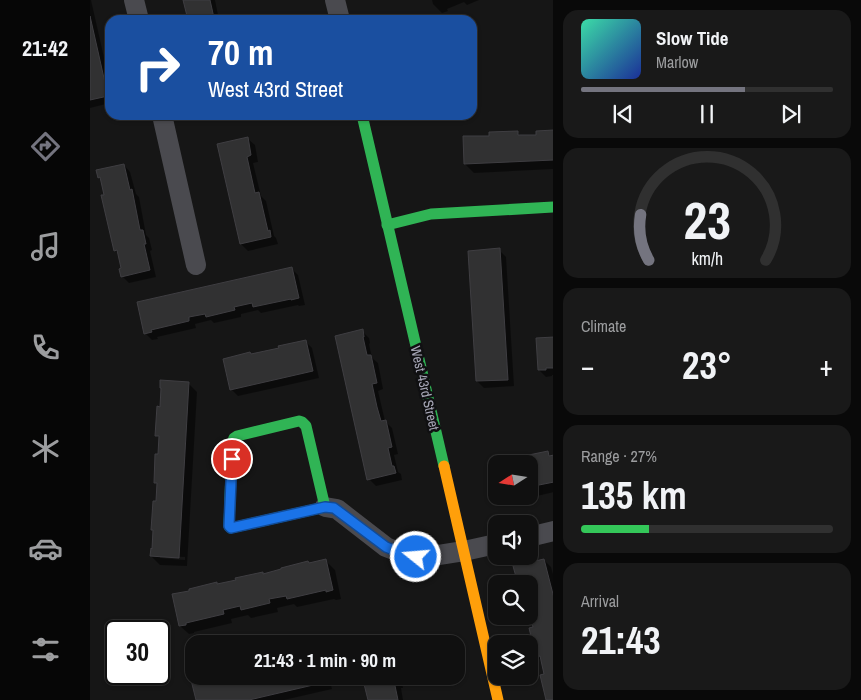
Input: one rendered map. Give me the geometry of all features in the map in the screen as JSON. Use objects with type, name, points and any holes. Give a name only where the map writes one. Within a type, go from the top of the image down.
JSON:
[{"type":"street","points":[[134,0],[138,15]]},
{"type":"street","points":[[335,0],[339,15]]},
{"type":"street","points":[[169,120],[196,265]]},
{"type":"street","name":"West 43rd Street","points":[[363,120],[498,700]]},
{"type":"street","points":[[387,224],[432,214],[553,206]]},
{"type":"street","points":[[325,507],[306,426],[302,422],[299,421],[268,428],[234,438],[232,443],[230,489],[229,526],[231,528],[325,507],[337,509],[386,547],[416,557],[426,558],[488,546]]},
{"type":"street","points":[[538,535],[553,531]]},
{"type":"building","points":[[183,0],[210,0],[213,15],[187,15]]},
{"type":"building","points":[[90,16],[105,83],[105,97],[90,100]]},
{"type":"building","points":[[553,130],[553,160],[464,164],[463,136],[489,136],[489,132],[518,131],[518,135],[536,135],[536,131]]},
{"type":"building","points":[[248,137],[251,155],[247,157],[255,193],[259,192],[271,237],[240,244],[217,144]]},
{"type":"building","points":[[124,164],[130,190],[132,189],[140,230],[143,230],[150,270],[121,277],[117,250],[114,251],[101,195],[104,195],[100,177],[98,178],[96,170]]},
{"type":"building","points":[[500,248],[508,380],[476,381],[468,251]]},
{"type":"building","points":[[292,267],[299,298],[253,307],[252,303],[234,307],[235,310],[206,317],[205,314],[189,317],[189,321],[151,330],[152,332],[144,334],[137,302]]},
{"type":"building","points":[[363,329],[367,355],[371,355],[377,383],[372,384],[377,407],[381,421],[386,420],[392,447],[388,448],[392,466],[394,466],[396,473],[367,480],[335,336]]},
{"type":"building","points":[[553,337],[553,368],[538,370],[536,338]]},
{"type":"building","points":[[306,340],[313,371],[230,390],[223,359],[250,352],[251,354],[279,348],[278,346]]},
{"type":"building","points":[[160,380],[189,382],[179,558],[150,556],[152,549],[153,501],[156,501],[157,483],[154,483],[155,454],[158,454],[159,436],[155,436],[157,406],[160,407]]},
{"type":"building","points":[[548,451],[549,456],[553,455],[553,482],[538,485],[538,455],[529,455]]},
{"type":"building","points":[[326,559],[333,590],[287,599],[286,596],[269,599],[270,603],[241,610],[240,606],[223,610],[224,614],[179,626],[172,594],[217,582],[217,584],[236,580],[235,578],[263,572],[263,574],[308,561],[309,563]]},
{"type":"building","points":[[544,559],[553,594],[553,700],[546,700],[540,675],[544,674],[540,656],[538,656],[538,635],[531,635],[529,628],[533,627],[532,625],[538,625],[538,575],[516,575],[513,566],[538,565],[538,560]]},
{"type":"building","points":[[192,685],[313,685],[249,700],[196,700]]},
{"type":"building","points":[[364,685],[395,685],[398,700],[368,700]]},
{"type":"traffic: fast","points":[[363,120],[444,466]]},
{"type":"traffic: fast","points":[[387,225],[431,214],[553,207]]},
{"type":"traffic: fast","points":[[299,421],[306,426],[325,507],[231,528],[229,526],[232,443],[234,438],[299,421]]},
{"type":"traffic: slow","points":[[444,466],[498,700]]},
{"type":"route","points":[[232,459],[229,526],[231,528],[328,507],[337,509],[386,547],[416,557]]}]
